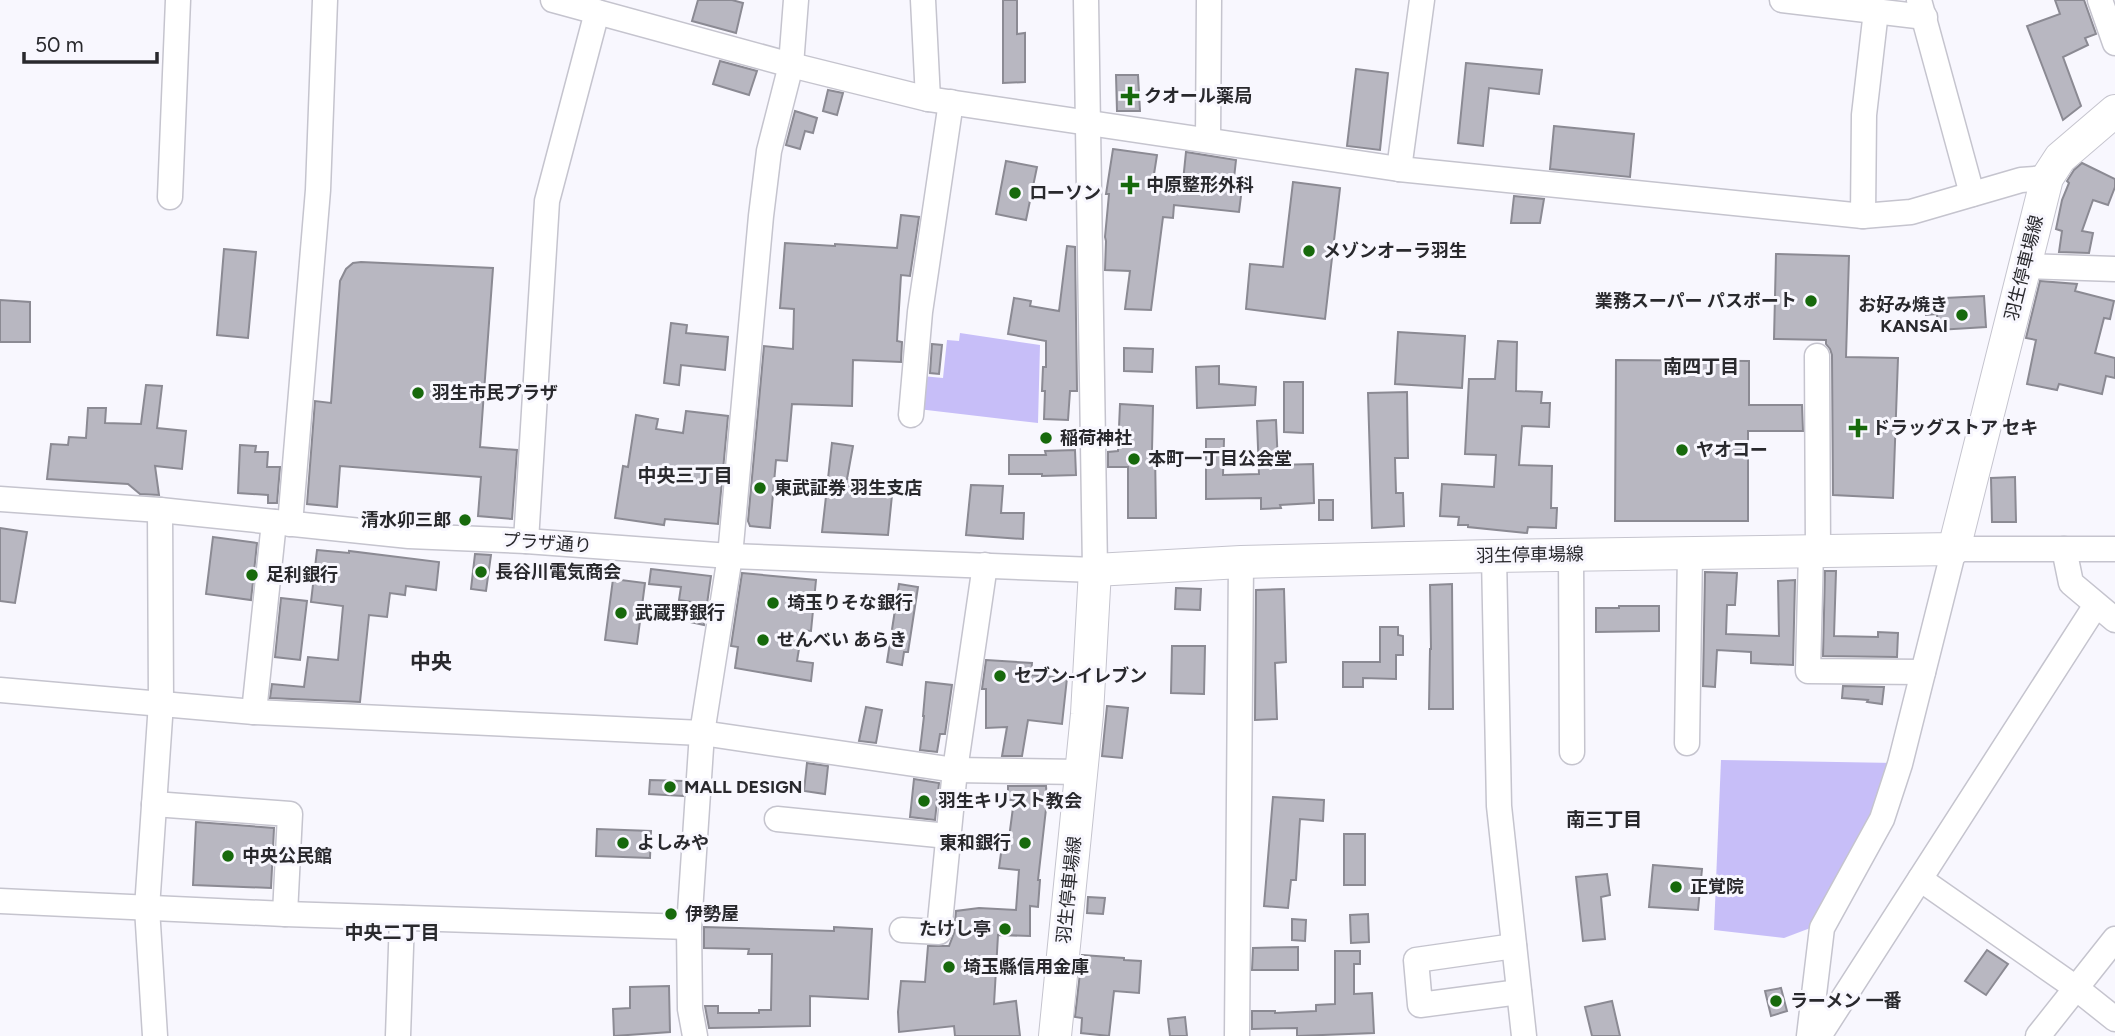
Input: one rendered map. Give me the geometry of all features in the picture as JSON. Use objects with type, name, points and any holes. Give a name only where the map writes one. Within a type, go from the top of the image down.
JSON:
[{"type":"main road","name":"羽生停車場線","points":[[1055,1036],[1087,714],[1095,570],[1241,562],[1954,549],[2047,178],[2060,158],[2115,111]]},
{"type":"street","points":[[170,197],[178,0]]},
{"type":"street","points":[[254,712],[282,523],[318,190],[324,0]]},
{"type":"street","points":[[553,0],[791,65],[939,100],[1399,169],[1863,216],[1911,212],[2021,180],[2047,178]]},
{"type":"street","points":[[695,1036],[690,1009],[689,927],[702,733],[730,556],[769,151],[791,65],[796,0]]},
{"type":"street","points":[[911,415],[939,100],[923,0]]},
{"type":"street","points":[[1086,0],[1095,570]]},
{"type":"street","points":[[1208,140],[1209,0]]},
{"type":"street","points":[[1399,169],[1422,0]]},
{"type":"street","points":[[1782,0],[1875,11],[1922,8],[1972,194]]},
{"type":"street","points":[[2100,0],[2115,43]]},
{"type":"street","points":[[1863,216],[1864,115],[1875,11]]},
{"type":"street","points":[[526,541],[547,201],[597,12]]},
{"type":"street","points":[[2024,266],[2115,269]]},
{"type":"street","points":[[1817,356],[1814,551],[1808,671],[1923,672]]},
{"type":"street","name":"プラザ通り","points":[[0,499],[160,510],[409,536],[526,541],[730,556],[1095,570]]},
{"type":"street","points":[[155,1036],[146,908],[161,703],[160,510]]},
{"type":"street","points":[[1809,1036],[1822,928],[1882,819],[1900,764],[1954,549],[2115,549]]},
{"type":"street","points":[[1819,1036],[1920,879],[2105,613],[2071,583],[2064,549]]},
{"type":"street","points":[[1687,743],[1690,553]]},
{"type":"street","points":[[1571,554],[1572,752]]},
{"type":"street","points":[[1494,556],[1499,806],[1524,1036]]},
{"type":"street","points":[[1237,1036],[1241,562]]},
{"type":"street","points":[[902,930],[939,932],[955,770],[985,565]]},
{"type":"street","points":[[0,690],[254,712],[702,733],[955,770],[1081,772]]},
{"type":"street","points":[[154,804],[290,814],[285,914]]},
{"type":"street","points":[[777,819],[948,836]]},
{"type":"street","points":[[1920,879],[2076,988],[2115,1019]]},
{"type":"street","points":[[0,901],[285,914],[689,927]]},
{"type":"street","points":[[398,1036],[402,918]]},
{"type":"street","points":[[2038,1036],[2115,939]]},
{"type":"street","points":[[1514,946],[1416,960],[1420,1004],[1519,992]]},
{"type":"shaded area","points":[[960,333],[1040,345],[1038,423],[918,409],[922,376],[943,378],[947,340],[959,341]]},
{"type":"shaded area","points":[[1721,760],[1896,763],[1877,817],[1813,927],[1784,938],[1714,930]]},
{"type":"building","points":[[698,0],[732,0],[743,3],[736,33],[692,21]]},
{"type":"building","points":[[1003,0],[1017,0],[1017,34],[1025,33],[1025,82],[1003,83]]},
{"type":"building","points":[[2055,0],[2084,0],[2096,34],[2085,38],[2088,45],[2063,57],[2081,106],[2063,120],[2027,26],[2060,14]]},
{"type":"building","points":[[720,61],[757,71],[749,95],[713,84]]},
{"type":"building","points":[[1466,63],[1542,70],[1539,94],[1489,88],[1483,146],[1458,143]]},
{"type":"building","points":[[1356,69],[1388,73],[1380,150],[1347,146]]},
{"type":"building","points":[[1116,75],[1138,75],[1140,111],[1117,111]]},
{"type":"building","points":[[828,90],[843,93],[837,115],[823,111]]},
{"type":"building","points":[[795,111],[817,118],[813,133],[805,131],[800,149],[786,145]]},
{"type":"building","points":[[1554,126],[1634,134],[1630,177],[1550,169]]},
{"type":"building","points":[[1113,149],[1157,155],[1152,187],[1182,191],[1186,152],[1236,160],[1233,187],[1242,188],[1239,212],[1174,205],[1173,218],[1163,217],[1151,310],[1125,309],[1130,271],[1105,270],[1109,194],[1106,194]]},
{"type":"building","points":[[1006,161],[1037,167],[1026,220],[996,214]]},
{"type":"building","points":[[2082,163],[2115,179],[2115,187],[2108,205],[2093,200],[2082,231],[2093,233],[2089,253],[2059,252],[2062,231],[2056,229],[2062,200],[2069,183],[2067,181]]},
{"type":"building","name":"メゾンオーラ羽生","points":[[1293,182],[1340,188],[1325,319],[1246,309],[1250,264],[1283,267]]},
{"type":"building","points":[[1514,196],[1544,199],[1540,223],[1511,223]]},
{"type":"building","points":[[901,215],[919,217],[910,276],[901,275],[897,341],[902,342],[901,362],[853,360],[852,406],[792,404],[787,461],[776,460],[770,528],[750,526],[748,521],[764,346],[793,349],[794,309],[780,308],[785,243],[897,248]]},
{"type":"building","points":[[1067,246],[1075,247],[1077,391],[1070,391],[1068,420],[1044,419],[1045,391],[1042,391],[1046,341],[1008,334],[1014,298],[1031,301],[1030,306],[1059,311]]},
{"type":"building","points":[[224,249],[256,252],[248,338],[217,335]]},
{"type":"building","points":[[1776,254],[1849,256],[1846,357],[1898,358],[1893,498],[1833,495],[1832,355],[1826,340],[1774,339]]},
{"type":"building","name":"羽生市民プラザ","points":[[353,263],[493,268],[480,447],[517,450],[512,519],[478,516],[481,477],[340,466],[337,507],[307,504],[315,401],[331,403],[340,281],[346,269]]},
{"type":"building","points":[[2040,281],[2077,284],[2075,291],[2114,301],[2110,319],[2104,318],[2095,353],[2115,358],[2115,378],[2106,376],[2102,394],[2059,384],[2057,390],[2027,384],[2036,340],[2026,338]]},
{"type":"building","points":[[1984,296],[1986,327],[1938,330],[1937,314],[1926,315],[1925,299]]},
{"type":"building","points":[[0,300],[30,302],[30,342],[0,342]]},
{"type":"building","points":[[671,323],[687,325],[686,333],[728,337],[725,370],[681,365],[679,385],[664,383]]},
{"type":"building","points":[[1398,332],[1465,336],[1462,388],[1395,384]]},
{"type":"building","points":[[1498,341],[1517,342],[1516,391],[1542,392],[1541,403],[1550,403],[1549,427],[1522,426],[1519,465],[1552,466],[1551,508],[1557,508],[1556,528],[1528,527],[1527,533],[1468,527],[1458,525],[1459,517],[1440,516],[1442,484],[1494,487],[1496,455],[1465,454],[1469,379],[1495,379]]},
{"type":"building","points":[[932,344],[942,345],[939,374],[930,373]]},
{"type":"building","points":[[1124,348],[1153,349],[1152,372],[1124,371]]},
{"type":"building","points":[[1616,360],[1749,361],[1749,405],[1802,405],[1803,431],[1748,431],[1748,521],[1615,521]]},
{"type":"building","points":[[1219,366],[1219,384],[1256,387],[1255,405],[1197,408],[1196,367]]},
{"type":"building","points":[[1284,382],[1303,382],[1303,433],[1284,432]]},
{"type":"building","points":[[146,385],[162,386],[157,428],[186,431],[182,469],[155,466],[159,495],[140,494],[128,484],[47,479],[51,444],[68,445],[69,437],[86,438],[88,408],[106,408],[105,423],[141,424]]},
{"type":"building","points":[[1407,392],[1408,458],[1395,458],[1396,493],[1403,493],[1404,526],[1372,528],[1368,393]]},
{"type":"building","points":[[1120,404],[1153,406],[1152,450],[1155,450],[1156,518],[1128,518],[1128,467],[1108,467],[1108,452],[1118,451]]},
{"type":"building","points":[[686,411],[728,416],[718,524],[665,519],[664,525],[615,518],[623,466],[628,467],[636,415],[658,419],[656,429],[683,433]]},
{"type":"building","points":[[1276,420],[1278,465],[1313,464],[1314,503],[1261,509],[1261,498],[1206,499],[1206,439],[1224,439],[1223,475],[1259,474],[1257,421]]},
{"type":"building","points":[[832,443],[853,446],[847,479],[893,485],[888,535],[822,532]]},
{"type":"building","points":[[240,445],[256,446],[255,452],[268,452],[267,467],[280,467],[277,503],[268,503],[268,495],[238,493]]},
{"type":"building","points":[[1075,450],[1076,475],[1009,474],[1009,455],[1046,455],[1045,451]]},
{"type":"building","points":[[2015,477],[2016,522],[1992,522],[1991,478]]},
{"type":"building","points":[[971,485],[1003,486],[1001,513],[1024,513],[1023,539],[966,535]]},
{"type":"building","points":[[1319,500],[1333,500],[1333,520],[1319,520]]},
{"type":"building","points":[[0,528],[27,532],[15,603],[0,601]]},
{"type":"building","points":[[213,537],[257,543],[251,600],[206,594]]},
{"type":"building","points":[[317,550],[349,551],[439,562],[436,590],[406,586],[405,595],[390,593],[387,617],[369,615],[360,702],[270,698],[272,684],[304,687],[308,657],[338,660],[343,606],[311,602]]},
{"type":"building","name":"長谷川電気商会","points":[[475,554],[491,555],[486,591],[471,589]]},
{"type":"building","points":[[651,569],[711,576],[704,625],[690,622],[693,602],[679,600],[681,587],[649,584]]},
{"type":"building","points":[[1825,571],[1836,571],[1834,636],[1878,637],[1878,632],[1898,633],[1897,657],[1823,656]]},
{"type":"building","points":[[1705,572],[1737,573],[1735,605],[1727,605],[1726,634],[1779,636],[1778,581],[1795,580],[1793,665],[1751,663],[1751,652],[1717,650],[1715,687],[1703,686]]},
{"type":"building","points":[[742,573],[816,580],[811,631],[802,630],[797,661],[813,663],[811,681],[735,668],[738,647],[731,646]]},
{"type":"building","points":[[613,579],[645,583],[637,644],[605,640]]},
{"type":"building","points":[[899,584],[918,587],[908,652],[904,652],[902,665],[887,662]]},
{"type":"building","points":[[1452,584],[1453,709],[1429,709],[1430,585]]},
{"type":"building","points":[[1176,588],[1201,589],[1200,610],[1175,609]]},
{"type":"building","points":[[1284,589],[1286,662],[1275,663],[1277,719],[1255,720],[1256,590]]},
{"type":"building","points":[[281,598],[307,601],[300,660],[275,657]]},
{"type":"building","points":[[1659,606],[1659,631],[1596,632],[1596,608]]},
{"type":"building","points":[[1380,627],[1398,627],[1398,635],[1403,636],[1403,655],[1396,655],[1396,679],[1363,678],[1363,687],[1343,687],[1343,662],[1380,662]]},
{"type":"building","points":[[1172,646],[1205,646],[1204,694],[1171,693]]},
{"type":"building","points":[[986,660],[1032,663],[1031,675],[1067,678],[1062,724],[1028,720],[1022,756],[1002,756],[1007,727],[986,728],[986,689],[982,689]]},
{"type":"building","points":[[926,682],[952,685],[945,734],[940,734],[937,752],[920,750]]},
{"type":"building","points":[[1843,686],[1884,687],[1882,704],[1842,698]]},
{"type":"building","points":[[1107,706],[1128,708],[1122,758],[1102,756]]},
{"type":"building","points":[[866,707],[882,710],[876,743],[859,741]]},
{"type":"building","points":[[807,763],[828,766],[825,794],[804,791]]},
{"type":"building","points":[[914,779],[939,783],[935,820],[910,817]]},
{"type":"building","name":"MALL DESIGN","points":[[650,780],[684,781],[683,796],[649,794]]},
{"type":"building","points":[[1008,786],[1046,786],[1047,800],[1038,880],[1038,907],[1030,906],[1030,936],[998,935],[994,1004],[1016,1001],[1020,1036],[955,1036],[954,1026],[899,1032],[901,981],[925,982],[928,946],[949,946],[954,933],[956,911],[979,908],[1016,910],[1019,870],[999,868],[1001,853],[1007,853],[1014,800],[1008,800]]},
{"type":"building","points":[[1273,797],[1324,800],[1323,821],[1300,819],[1296,880],[1291,880],[1288,908],[1264,906]]},
{"type":"building","points":[[196,822],[274,828],[271,888],[193,885]]},
{"type":"building","name":"よしみや","points":[[597,829],[651,831],[650,858],[596,856]]},
{"type":"building","points":[[1344,834],[1365,834],[1365,885],[1344,885]]},
{"type":"building","points":[[1653,865],[1702,869],[1698,910],[1649,907]]},
{"type":"building","points":[[1607,874],[1610,895],[1601,897],[1605,939],[1583,941],[1576,877]]},
{"type":"building","points":[[1088,897],[1105,898],[1103,914],[1087,913]]},
{"type":"building","points":[[1368,914],[1369,942],[1351,943],[1350,915]]},
{"type":"building","points":[[1292,919],[1306,920],[1305,941],[1292,940]]},
{"type":"building","points":[[704,927],[834,931],[834,927],[872,929],[868,999],[810,996],[810,1026],[709,1028],[705,1006],[718,1006],[718,1013],[759,1013],[759,1010],[771,1010],[772,954],[748,954],[749,949],[704,948]]},
{"type":"building","points":[[1298,947],[1298,970],[1252,970],[1253,948]]},
{"type":"building","points":[[1987,950],[2008,964],[1986,995],[1965,981]]},
{"type":"building","points":[[1335,951],[1360,951],[1360,964],[1354,964],[1354,994],[1372,993],[1374,1033],[1297,1036],[1297,1028],[1252,1029],[1252,1011],[1316,1011],[1316,1005],[1335,1004]]},
{"type":"building","points":[[1082,955],[1141,961],[1139,993],[1114,991],[1109,1036],[1081,1033],[1082,1018],[1075,1017]]},
{"type":"building","points":[[669,986],[670,1032],[614,1036],[613,1009],[630,1008],[630,987]]},
{"type":"building","name":"ラーメン 一番","points":[[1781,988],[1787,1011],[1771,1016],[1765,991]]},
{"type":"building","points":[[1612,1001],[1620,1036],[1592,1036],[1585,1007]]},
{"type":"building","points":[[1185,1017],[1187,1036],[1170,1036],[1168,1019]]},
{"type":"place","name":"クオール薬局","points":[[1130,96]]},
{"type":"place","name":"中原整形外科","points":[[1130,185]]},
{"type":"place","name":"ローソン","points":[[1015,193]]},
{"type":"place","name":"メゾンオーラ羽生","points":[[1309,251]]},
{"type":"place","name":"業務スーパー パスポート","points":[[1811,301]]},
{"type":"place","name":"お好み焼き KANSAI","points":[[1962,315]]},
{"type":"place","name":"羽生市民プラザ","points":[[418,393]]},
{"type":"place","name":"ドラッグストア セキ","points":[[1858,428]]},
{"type":"place","name":"稲荷神社","points":[[1046,438]]},
{"type":"place","name":"ヤオコー","points":[[1682,450]]},
{"type":"place","name":"本町一丁目公会堂","points":[[1134,459]]},
{"type":"place","name":"東武証券 羽生支店","points":[[760,488]]},
{"type":"place","name":"清水卯三郎","points":[[465,520]]},
{"type":"place","name":"長谷川電気商会","points":[[481,572]]},
{"type":"place","name":"足利銀行","points":[[252,575]]},
{"type":"place","name":"埼玉りそな銀行","points":[[773,603]]},
{"type":"place","name":"武蔵野銀行","points":[[621,613]]},
{"type":"place","name":"せんべい あらき","points":[[763,640]]},
{"type":"place","name":"セブン-イレブン","points":[[1000,676]]},
{"type":"place","name":"MALL DESIGN","points":[[670,787]]},
{"type":"place","name":"羽生キリスト教会","points":[[924,801]]},
{"type":"place","name":"よしみや","points":[[623,843]]},
{"type":"place","name":"東和銀行","points":[[1025,843]]},
{"type":"place","name":"中央公民館","points":[[228,856]]},
{"type":"place","name":"正覚院","points":[[1676,887]]},
{"type":"place","name":"伊勢屋","points":[[671,914]]},
{"type":"place","name":"たけし亭","points":[[1005,929]]},
{"type":"place","name":"埼玉縣信用金庫","points":[[949,967]]},
{"type":"place","name":"ラーメン 一番","points":[[1776,1001]]},
{"type":"district","name":"南四丁目","points":[[1701,366]]},
{"type":"district","name":"中央三丁目","points":[[685,475]]},
{"type":"district","name":"中央","points":[[431,662]]},
{"type":"district","name":"南三丁目","points":[[1604,819]]},
{"type":"district","name":"中央二丁目","points":[[392,932]]}]
